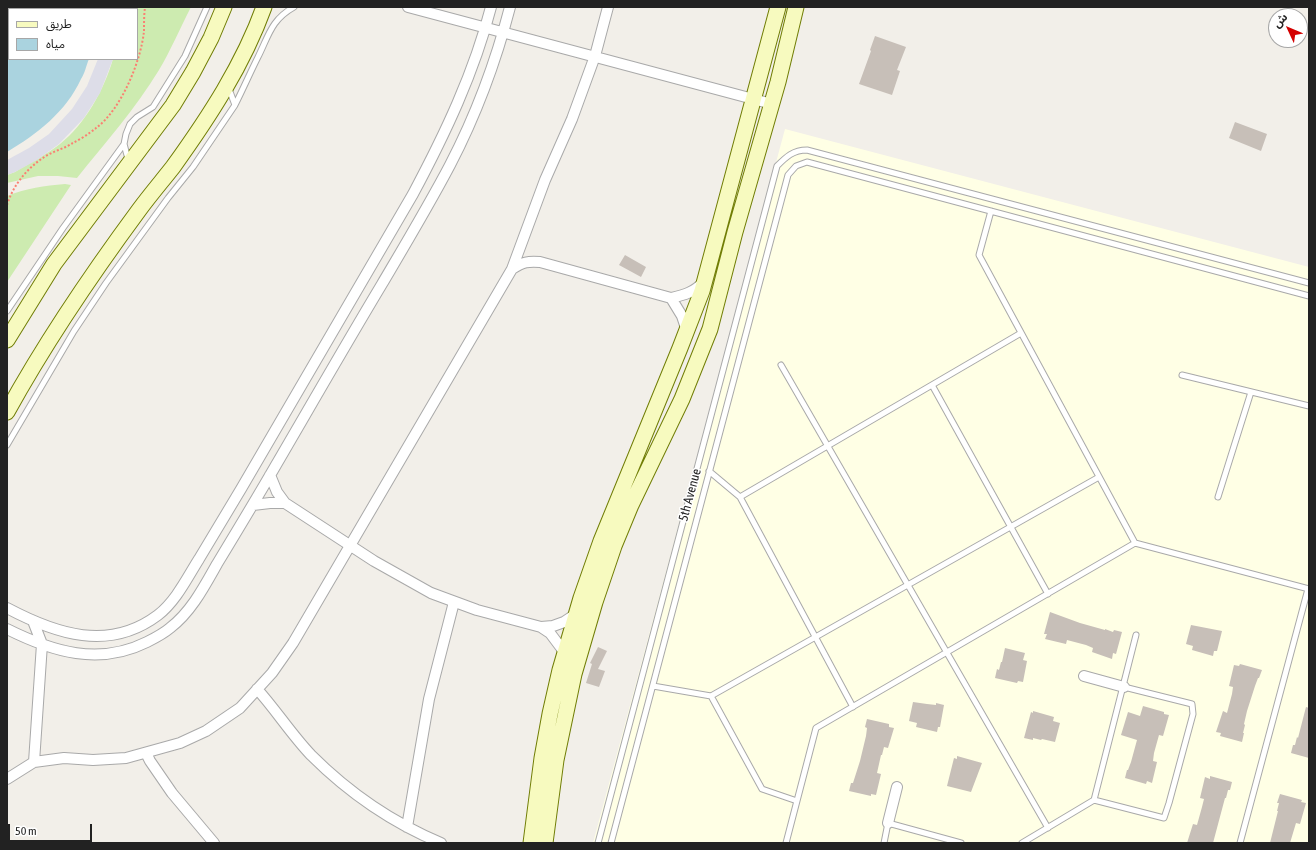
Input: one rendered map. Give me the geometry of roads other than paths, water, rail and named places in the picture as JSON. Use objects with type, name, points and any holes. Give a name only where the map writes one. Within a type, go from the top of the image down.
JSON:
[{"type":"main road","points":[[7,340],[54,264],[173,105],[207,45],[224,7]]},
{"type":"main road","points":[[7,412],[60,322],[94,271],[204,123],[244,53],[264,7]]},
{"type":"main road","points":[[531,843],[542,758],[560,670],[576,614],[601,541],[687,331],[705,279],[778,7]]},
{"type":"main road","points":[[545,843],[556,760],[574,674],[595,602],[614,546],[631,505],[682,399],[710,329],[735,232],[772,104],[796,7]]},
{"type":"street","points":[[408,7],[772,104]]},
{"type":"street","points":[[7,608],[33,621],[73,635],[86,636],[118,634],[132,629],[158,614],[172,601],[223,519],[417,187],[439,144],[469,76],[491,7]]},
{"type":"street","points":[[7,629],[42,644],[70,653],[86,655],[104,654],[122,652],[139,646],[170,629],[185,614],[198,597],[426,210],[450,164],[486,83],[510,7]]},
{"type":"street","points":[[7,779],[34,762],[64,758],[111,760],[126,758],[180,743],[206,731],[240,708],[272,673],[293,643],[512,269],[545,180],[572,119],[595,56],[608,7]]},
{"type":"street","points":[[512,269],[520,264],[530,261],[540,262],[671,298],[692,292],[699,287],[705,279]]},
{"type":"street","points":[[671,298],[682,316],[687,331]]},
{"type":"street","points":[[270,475],[277,492],[284,503],[374,561],[431,593],[477,610],[542,627],[553,626],[564,622],[576,614]]},
{"type":"street","points":[[252,505],[284,503]]},
{"type":"street","points":[[407,827],[429,699],[454,602]]},
{"type":"street","points":[[33,621],[42,644],[34,762]]},
{"type":"street","points":[[542,627],[550,633],[565,653]]},
{"type":"street","points":[[1084,676],[1124,687]]},
{"type":"street","points":[[257,689],[298,741],[327,769],[374,808],[419,834],[441,843]]},
{"type":"street","points":[[146,753],[172,793],[214,843]]},
{"type":"street","points":[[888,823],[897,788]]},
{"type":"lane","points":[[7,311],[59,234],[124,144],[130,124],[137,117],[153,107],[185,56],[207,7]]},
{"type":"lane","points":[[7,445],[66,343],[106,283],[158,211],[193,167],[235,105],[269,31],[277,20],[294,7]]},
{"type":"lane","points":[[228,83],[235,105]]},
{"type":"lane","points":[[124,144],[130,164]]},
{"type":"lane","name":"5th Avenue","points":[[598,843],[777,166],[792,153],[800,150],[807,150],[1309,283]]},
{"type":"lane","name":"5th Avenue","points":[[611,843],[788,174],[796,166],[807,162],[991,211]]},
{"type":"lane","points":[[1135,543],[979,255],[991,211],[1309,296]]},
{"type":"lane","points":[[740,498],[1021,333]]},
{"type":"lane","points":[[781,365],[1048,828]]},
{"type":"lane","points":[[1182,375],[1309,406]]},
{"type":"lane","points":[[932,385],[1048,594]]},
{"type":"lane","points":[[1218,497],[1250,392]]},
{"type":"lane","points":[[709,471],[740,498],[853,706]]},
{"type":"lane","points":[[653,686],[711,696],[1099,477]]},
{"type":"lane","points":[[786,843],[816,728],[1135,543],[1308,589],[1240,843]]},
{"type":"lane","points":[[1022,843],[1094,800],[1136,635]]},
{"type":"lane","points":[[1094,800],[1164,818],[1193,714],[1192,704],[1124,687]]},
{"type":"lane","points":[[711,696],[762,790],[797,801]]},
{"type":"lane","points":[[884,843],[888,823],[961,843]]},
{"type":"water","points":[[7,7],[97,7],[8,8],[8,60],[89,60],[84,74],[75,91],[59,112],[40,130],[7,152]]}]
